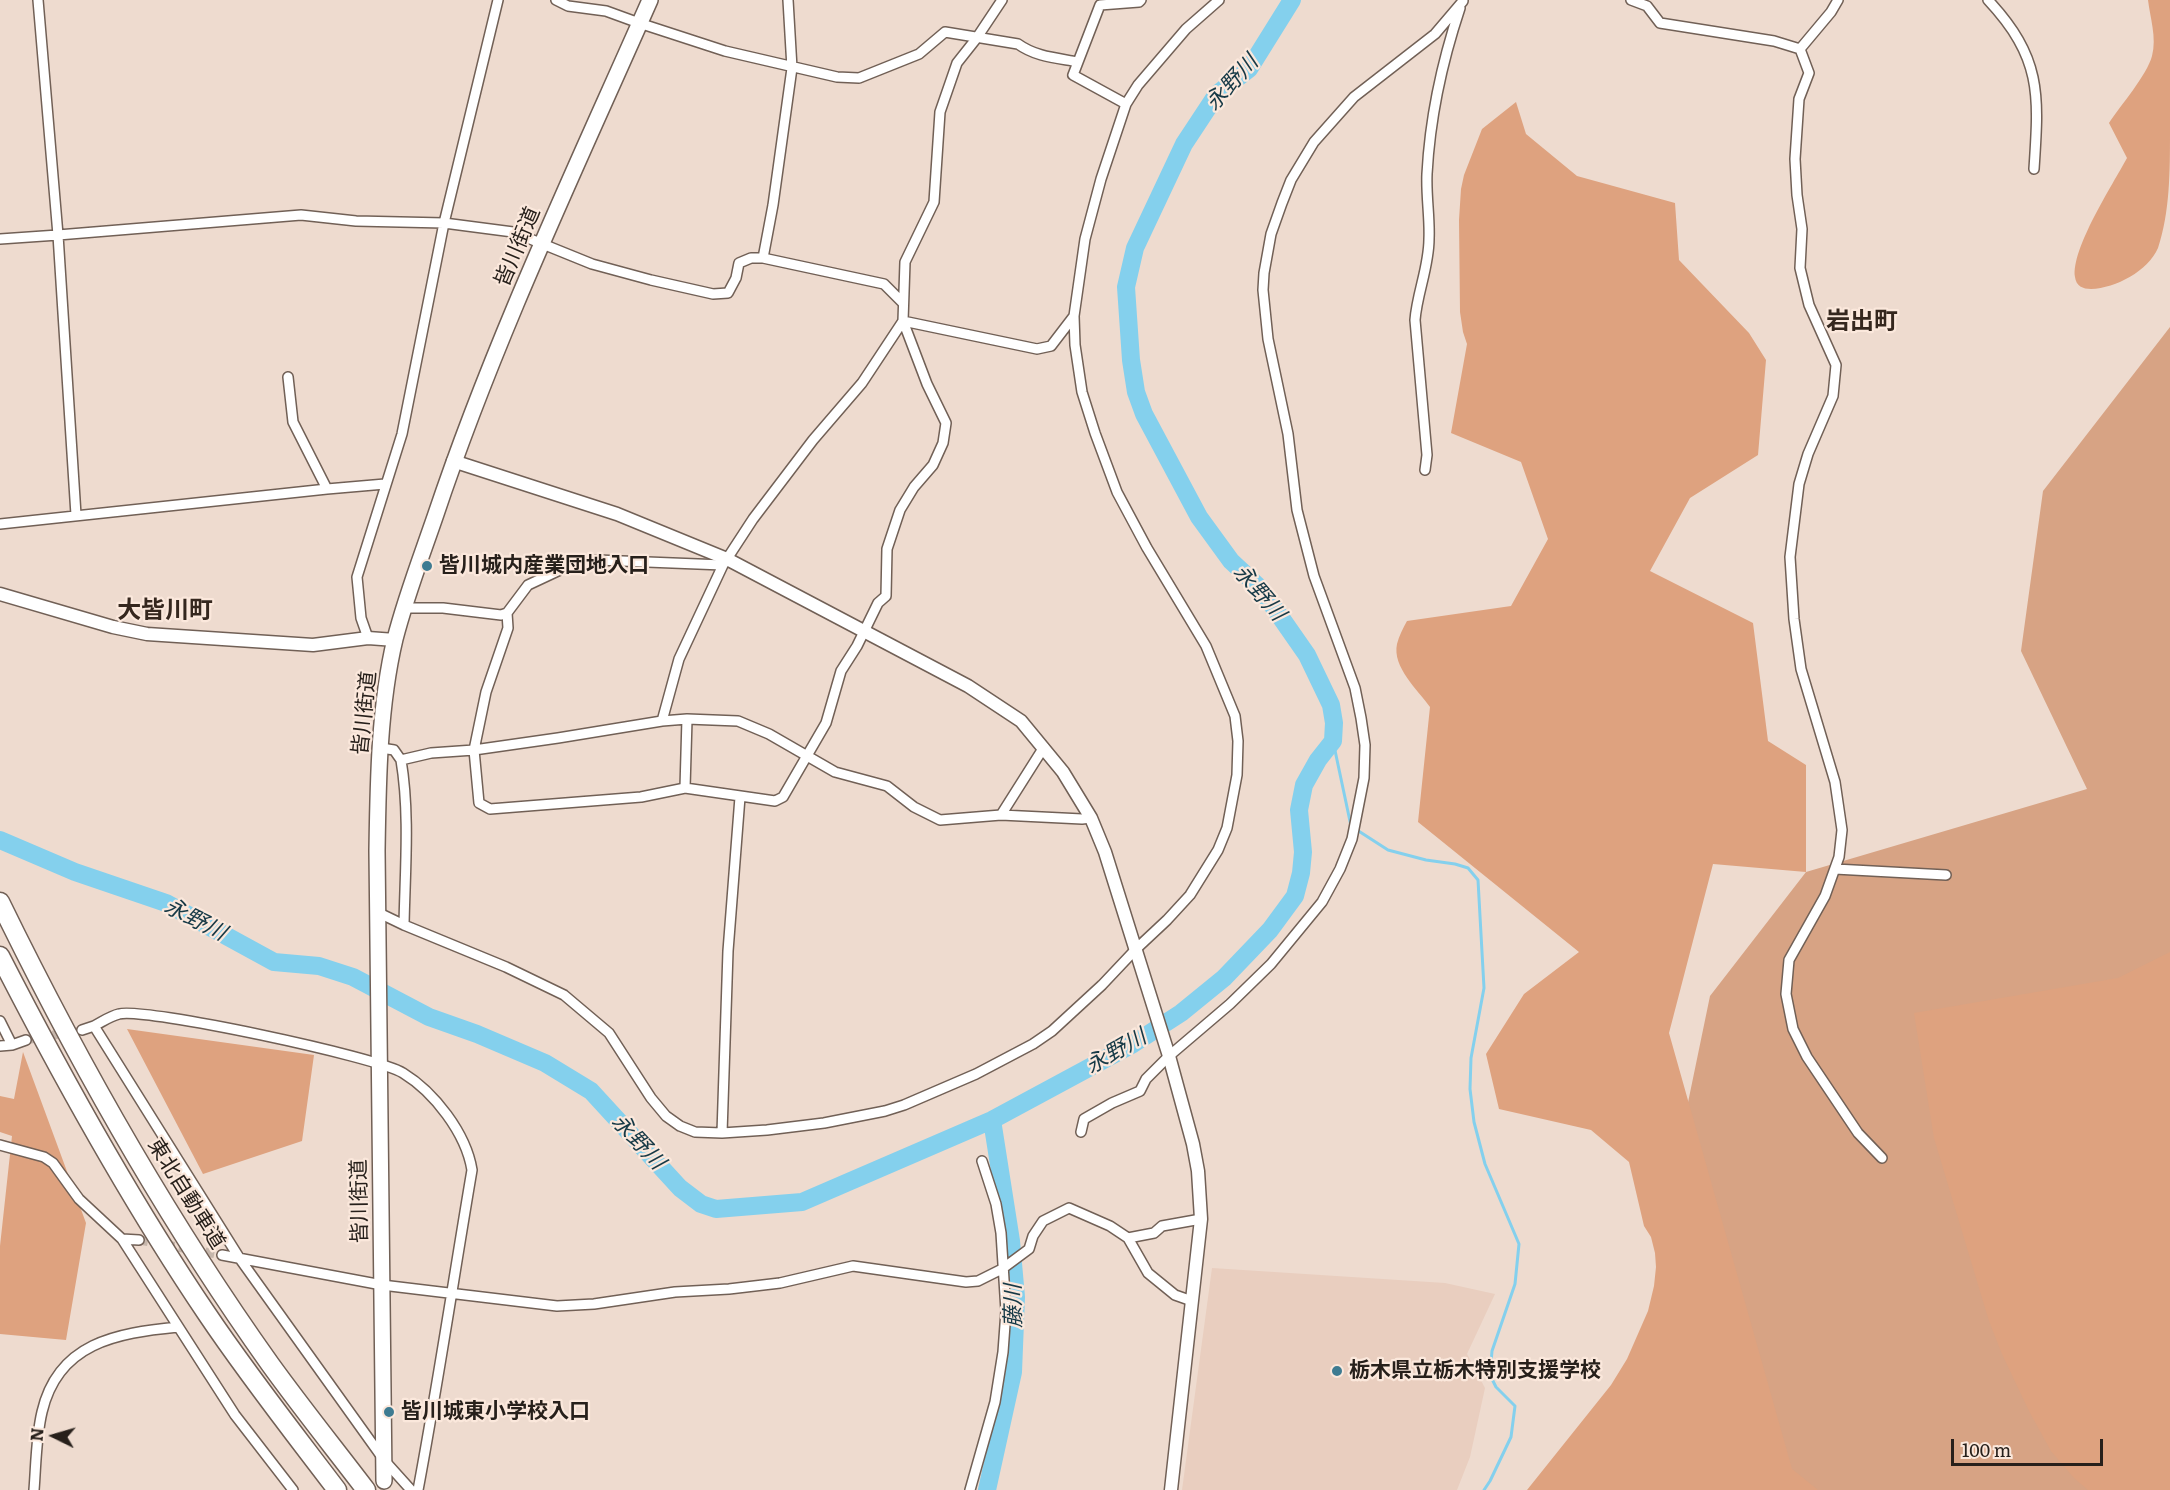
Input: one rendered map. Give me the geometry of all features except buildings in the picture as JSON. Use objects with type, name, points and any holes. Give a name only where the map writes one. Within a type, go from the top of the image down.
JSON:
[{"type":"highway","name":"東北自動車道","points":[[0,902],[78,1056],[129,1145],[225,1298],[298,1401],[366,1490]]},
{"type":"highway","points":[[0,956],[90,1126],[149,1224],[253,1380],[337,1490]]},
{"type":"main road","name":"皆川街道","points":[[384,1480],[377,817],[381,748],[395,640],[453,461],[504,331],[650,0]]},
{"type":"street","points":[[38,0],[58,235],[76,515]]},
{"type":"street","points":[[368,638],[361,618],[357,577],[402,434],[444,224],[498,0]]},
{"type":"street","points":[[556,0],[568,6],[606,11],[639,24],[725,51],[837,77],[859,78],[919,54],[945,32],[976,39],[1018,44],[1041,56],[1078,62]]},
{"type":"street","points":[[763,258],[773,205],[792,68],[788,0]]},
{"type":"street","points":[[507,613],[507,628],[486,692],[474,750],[479,803],[490,809],[641,797],[686,788],[775,801],[783,797],[826,723],[841,671],[879,603],[886,596],[887,549],[900,510],[914,487],[933,465],[943,444],[946,423],[927,384],[903,321],[905,262],[934,202],[940,112],[957,63],[1002,0]]},
{"type":"street","points":[[1126,104],[1073,75],[1100,5],[1141,0]]},
{"type":"street","points":[[377,917],[404,925],[506,967],[564,995],[609,1033],[651,1098],[666,1116],[680,1126],[695,1132],[767,1130],[824,1123],[904,1105],[976,1074],[1033,1044],[1052,1031],[1137,954],[1190,895],[1218,850],[1227,828],[1233,803],[1238,741],[1235,716],[1206,646],[1147,548],[1117,492],[1082,392],[1075,345],[1074,316],[1085,239],[1101,179],[1126,104],[1138,85],[1186,29],[1219,0]]},
{"type":"street","points":[[1631,0],[1647,6],[1660,23],[1774,41],[1800,49]]},
{"type":"street","points":[[1800,49],[1831,12],[1838,0]]},
{"type":"street","points":[[1988,0],[2004,17],[2031,64],[2037,95],[2034,169]]},
{"type":"street","points":[[1425,470],[1427,455],[1415,320],[1416,302],[1428,250],[1427,177],[1431,117],[1447,46],[1463,1]]},
{"type":"street","points":[[1081,1132],[1084,1119],[1140,1091],[1146,1079],[1167,1052],[1230,1004],[1271,964],[1322,902],[1340,869],[1352,839],[1364,778],[1365,745],[1355,688],[1314,576],[1297,510],[1288,434],[1268,339],[1263,290],[1271,234],[1291,180],[1314,142],[1354,97],[1435,34],[1463,1]]},
{"type":"street","points":[[1800,49],[1809,73],[1799,99],[1795,159],[1802,230],[1800,268],[1809,305],[1836,365],[1833,396],[1808,454],[1799,484],[1790,557],[1794,619],[1801,669],[1836,782],[1842,830],[1839,856],[1825,896],[1790,960],[1786,994],[1799,1041],[1824,1084],[1858,1133],[1882,1158]]},
{"type":"street","points":[[0,239],[301,215],[356,221],[444,224],[513,232],[592,264],[713,294],[728,293],[736,278],[739,263],[751,258],[763,258],[884,284],[903,303]]},
{"type":"street","points":[[903,321],[1037,349],[1051,346],[1074,316]]},
{"type":"street","points":[[662,720],[678,659],[725,562],[753,519],[813,440],[862,383],[903,321]]},
{"type":"street","points":[[288,377],[293,422],[327,489]]},
{"type":"street","points":[[453,461],[617,514],[725,562],[864,632],[968,686],[1021,721],[1063,772],[1091,818],[1105,852],[1167,1052],[1193,1144],[1199,1179],[1201,1219],[1171,1490]]},
{"type":"street","points":[[0,524],[386,484]]},
{"type":"street","points":[[404,608],[443,608],[501,615],[507,613],[528,585],[560,570],[597,560],[725,562]]},
{"type":"street","points":[[0,594],[113,627],[147,634],[313,645],[368,638],[395,640]]},
{"type":"street","points":[[686,788],[687,719]]},
{"type":"street","points":[[401,760],[431,753],[474,750],[558,738],[662,720],[738,721],[769,734],[835,772],[887,786],[914,807],[940,820],[1000,815],[1091,818]]},
{"type":"street","points":[[1000,815],[1044,747]]},
{"type":"street","points":[[381,748],[394,750],[401,760],[404,780],[406,832],[404,925]]},
{"type":"street","points":[[722,1132],[728,951],[740,797]]},
{"type":"street","points":[[1835,869],[1946,875]]},
{"type":"street","points":[[82,1030],[119,1013],[146,1014],[220,1027],[379,1062],[402,1072],[439,1103],[470,1155],[472,1170],[418,1490]]},
{"type":"street","points":[[0,1020],[12,1045]]},
{"type":"street","points":[[94,1026],[240,1259],[384,1460],[411,1490]]},
{"type":"street","points":[[0,1046],[26,1040]]},
{"type":"street","points":[[0,1146],[44,1157],[53,1163],[79,1199],[122,1239],[235,1415],[293,1490]]},
{"type":"street","points":[[970,1490],[995,1402],[1004,1352],[1006,1311],[996,1204],[982,1161]]},
{"type":"street","points":[[222,1255],[382,1285],[557,1306],[578,1306],[675,1292],[780,1283],[853,1266],[966,1282],[978,1281],[1002,1269],[1029,1249],[1033,1236],[1043,1221],[1069,1208],[1110,1226],[1128,1238],[1148,1273],[1175,1295],[1192,1301]]},
{"type":"street","points":[[1128,1238],[1154,1233],[1162,1226],[1201,1219]]},
{"type":"street","points":[[122,1239],[139,1240]]},
{"type":"street","points":[[34,1490],[41,1414],[49,1389],[60,1369],[80,1353],[110,1338],[145,1330],[178,1327]]},
{"type":"shaded area","points":[[2148,0],[2170,0],[2170,147],[2167,206],[2162,234],[2158,248],[2139,271],[2121,282],[2101,288],[2085,288],[2078,285],[2075,277],[2079,250],[2094,217],[2127,158],[2109,123],[2139,81],[2152,56],[2153,35]]},
{"type":"shaded area","points":[[1516,102],[1526,134],[1577,176],[1675,203],[1679,260],[1749,333],[1766,360],[1758,455],[1690,498],[1650,571],[1753,623],[1768,741],[1806,765],[1806,872],[1713,864],[1669,1033],[1792,1469],[1818,1490],[1527,1490],[1611,1385],[1627,1359],[1648,1311],[1656,1267],[1651,1237],[1644,1226],[1629,1162],[1591,1130],[1499,1109],[1486,1054],[1524,994],[1579,952],[1418,822],[1430,707],[1407,678],[1396,653],[1401,632],[1407,621],[1511,606],[1548,539],[1521,462],[1451,433],[1467,344],[1460,312],[1461,189],[1482,129]]},
{"type":"shaded area","points":[[2170,327],[2170,1490],[1784,1490],[1685,1117],[1710,996],[1806,872],[2087,789],[2021,651],[2043,491]]},
{"type":"shaded area","points":[[2170,952],[2170,1490],[2088,1490],[2074,1478],[2051,1451],[2029,1411],[1989,1321],[1934,1138],[1914,1013],[2118,978]]},
{"type":"shaded area","points":[[127,1029],[314,1055],[302,1141],[203,1174]]},
{"type":"shaded area","points":[[23,1052],[86,1223],[66,1340],[0,1334],[0,1246],[12,1136],[0,1132],[0,1096],[14,1099]]},
{"type":"shaded area","name":"栃木県立栃木特別支援学校","points":[[1212,1268],[1445,1283],[1495,1294],[1467,1354],[1485,1388],[1470,1457],[1457,1490],[1182,1490]]},
{"type":"waterway","name":"永野川","points":[[0,840],[75,872],[166,903],[274,962],[319,966],[353,977],[429,1017],[477,1034],[545,1063],[591,1091],[680,1188],[701,1204],[716,1209],[802,1202],[992,1120],[1133,1044],[1181,1013],[1224,978],[1270,930],[1295,896],[1303,852],[1299,810],[1304,785],[1318,760],[1333,741],[1334,723],[1331,705],[1307,655],[1261,589],[1231,561],[1199,517],[1144,414],[1136,392],[1131,360],[1126,287],[1135,248],[1184,144],[1217,94],[1249,69],[1292,0]]},
{"type":"waterway","points":[[1333,741],[1351,826]]},
{"type":"waterway","points":[[1357,830],[1388,850],[1468,868],[1478,880],[1484,988],[1471,1058],[1470,1089],[1474,1122],[1485,1164],[1519,1244],[1515,1284],[1492,1351],[1490,1375],[1496,1387],[1515,1406],[1511,1437],[1484,1490]]},
{"type":"waterway","name":"藤川","points":[[987,1490],[1013,1372],[1016,1297],[1011,1241],[992,1120]]},
{"type":"tunnel","points":[[26,1040],[82,1030]]},
{"type":"tunnel","points":[[139,1240],[222,1255]]},
{"type":"place","name":"皆川城内産業団地入口","points":[[427,566]]},
{"type":"place","name":"栃木県立栃木特別支援学校","points":[[1337,1371]]},
{"type":"place","name":"皆川城東小学校入口","points":[[389,1412]]},
{"type":"district","name":"岩出町","points":[[1862,322]]},
{"type":"district","name":"大皆川町","points":[[165,611]]}]
